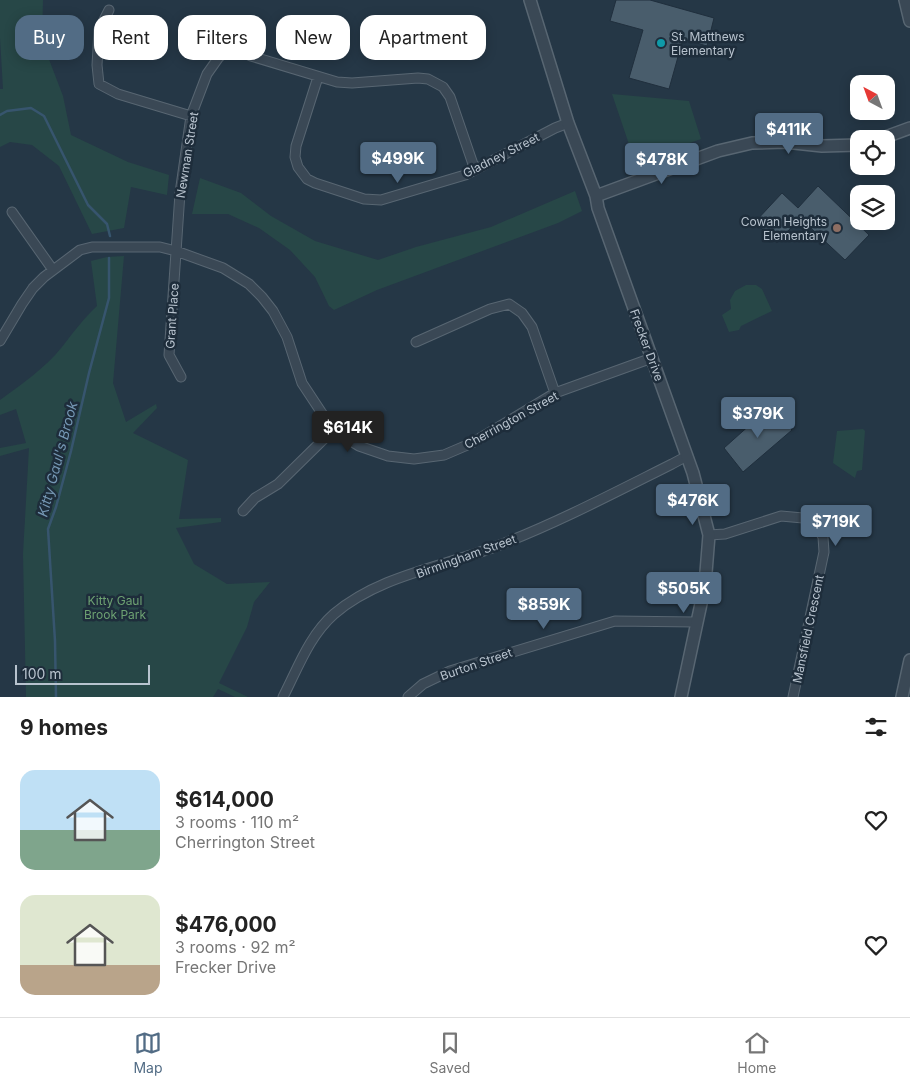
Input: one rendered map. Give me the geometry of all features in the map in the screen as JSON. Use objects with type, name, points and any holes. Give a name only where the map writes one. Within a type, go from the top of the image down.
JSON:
[{"type":"street","name":"Frecker Drive","points":[[530,0],[568,122],[596,196],[598,208],[693,473],[710,535],[705,585],[681,697]]},
{"type":"street","points":[[905,0],[910,21]]},
{"type":"street","points":[[110,10],[99,30],[97,65],[99,84],[118,94],[191,116]]},
{"type":"street","name":"Newman Street","points":[[176,251],[180,193],[191,116],[208,74],[219,57],[226,52],[236,50],[318,77],[347,83],[418,78],[434,80],[443,87],[450,97],[476,170]]},
{"type":"street","name":"Gladney Street","points":[[318,77],[295,151],[298,167],[304,176],[311,181],[364,199],[381,200],[433,186],[476,170],[568,122]]},
{"type":"street","points":[[895,134],[910,128]]},
{"type":"street","points":[[596,196],[718,151],[752,143],[785,142],[822,146],[850,145]]},
{"type":"street","points":[[12,212],[53,270]]},
{"type":"street","name":"Cherrington Street","points":[[0,341],[29,293],[53,270],[80,250],[92,247],[160,247],[176,251],[223,268],[249,284],[262,297],[274,311],[287,338],[302,384],[333,430],[359,446],[388,456],[414,459],[444,455],[472,443],[555,393],[652,358]]},
{"type":"street","name":"Grant Place","points":[[176,251],[169,355],[181,377]]},
{"type":"street","points":[[416,342],[490,309],[509,304],[522,313],[532,327],[555,393]]},
{"type":"street","points":[[243,511],[255,498],[278,484],[333,430]]},
{"type":"street","name":"Birmingham Street","points":[[283,697],[315,634],[335,614],[369,590],[506,543],[566,516],[687,456]]},
{"type":"street","name":"Mansfield Crescent","points":[[710,535],[726,534],[780,516],[803,518],[817,526],[823,537],[824,552],[793,697]]},
{"type":"street","name":"Burton Street","points":[[408,697],[423,684],[450,671],[614,621],[696,622]]},
{"type":"street","points":[[902,697],[910,660]]},
{"type":"green space","points":[[0,0],[43,0],[43,15],[15,15],[15,60],[49,60],[63,96],[71,135],[128,162],[169,175],[167,195],[131,187],[124,228],[92,234],[59,166],[32,145],[10,142],[0,147],[0,89],[3,89]]},
{"type":"green space","points":[[612,94],[689,101],[701,139],[635,162]]},
{"type":"green space","points":[[200,178],[241,193],[271,216],[315,241],[378,260],[416,247],[491,227],[575,191],[582,211],[558,223],[377,290],[334,310],[329,306],[315,277],[290,250],[259,228],[228,214],[192,214]]},
{"type":"green space","name":"Kitty Gaul Brook Park","points":[[124,256],[113,383],[126,422],[156,404],[157,408],[133,433],[188,460],[179,519],[221,518],[221,522],[176,528],[194,564],[227,584],[270,582],[254,602],[247,627],[219,683],[248,697],[235,697],[218,689],[213,697],[26,697],[23,554],[29,448],[0,456],[0,448],[26,443],[16,409],[0,415],[0,400],[48,362],[97,306],[91,261],[107,257]]},
{"type":"green space","points":[[746,285],[756,285],[762,289],[772,311],[741,326],[739,330],[729,332],[722,315],[731,309],[730,300],[735,291]]},
{"type":"green space","points":[[863,429],[865,431],[862,470],[857,471],[855,478],[833,463],[837,431]]},
{"type":"building","name":"St. Matthews Elementary","points":[[616,0],[650,0],[714,18],[707,46],[683,39],[669,89],[629,78],[643,30],[610,21]]},
{"type":"building","name":"Cowan Heights Elementary","points":[[818,186],[850,217],[850,230],[864,230],[869,235],[845,260],[800,218],[777,243],[755,222],[782,193],[798,208]]},
{"type":"building","points":[[771,406],[792,430],[743,472],[724,448]]},
{"type":"waterway","name":"Kitty Gaul's Brook","points":[[0,115],[7,111],[31,108],[44,116],[88,205],[107,224],[110,236]]},
{"type":"waterway","name":"Kitty Gaul's Brook","points":[[56,697],[55,641],[48,529],[71,451],[109,298],[109,258]]},
{"type":"place","name":"St. Matthews Elementary","points":[[661,43]]},
{"type":"place","name":"Cowan Heights Elementary","points":[[837,228]]}]
